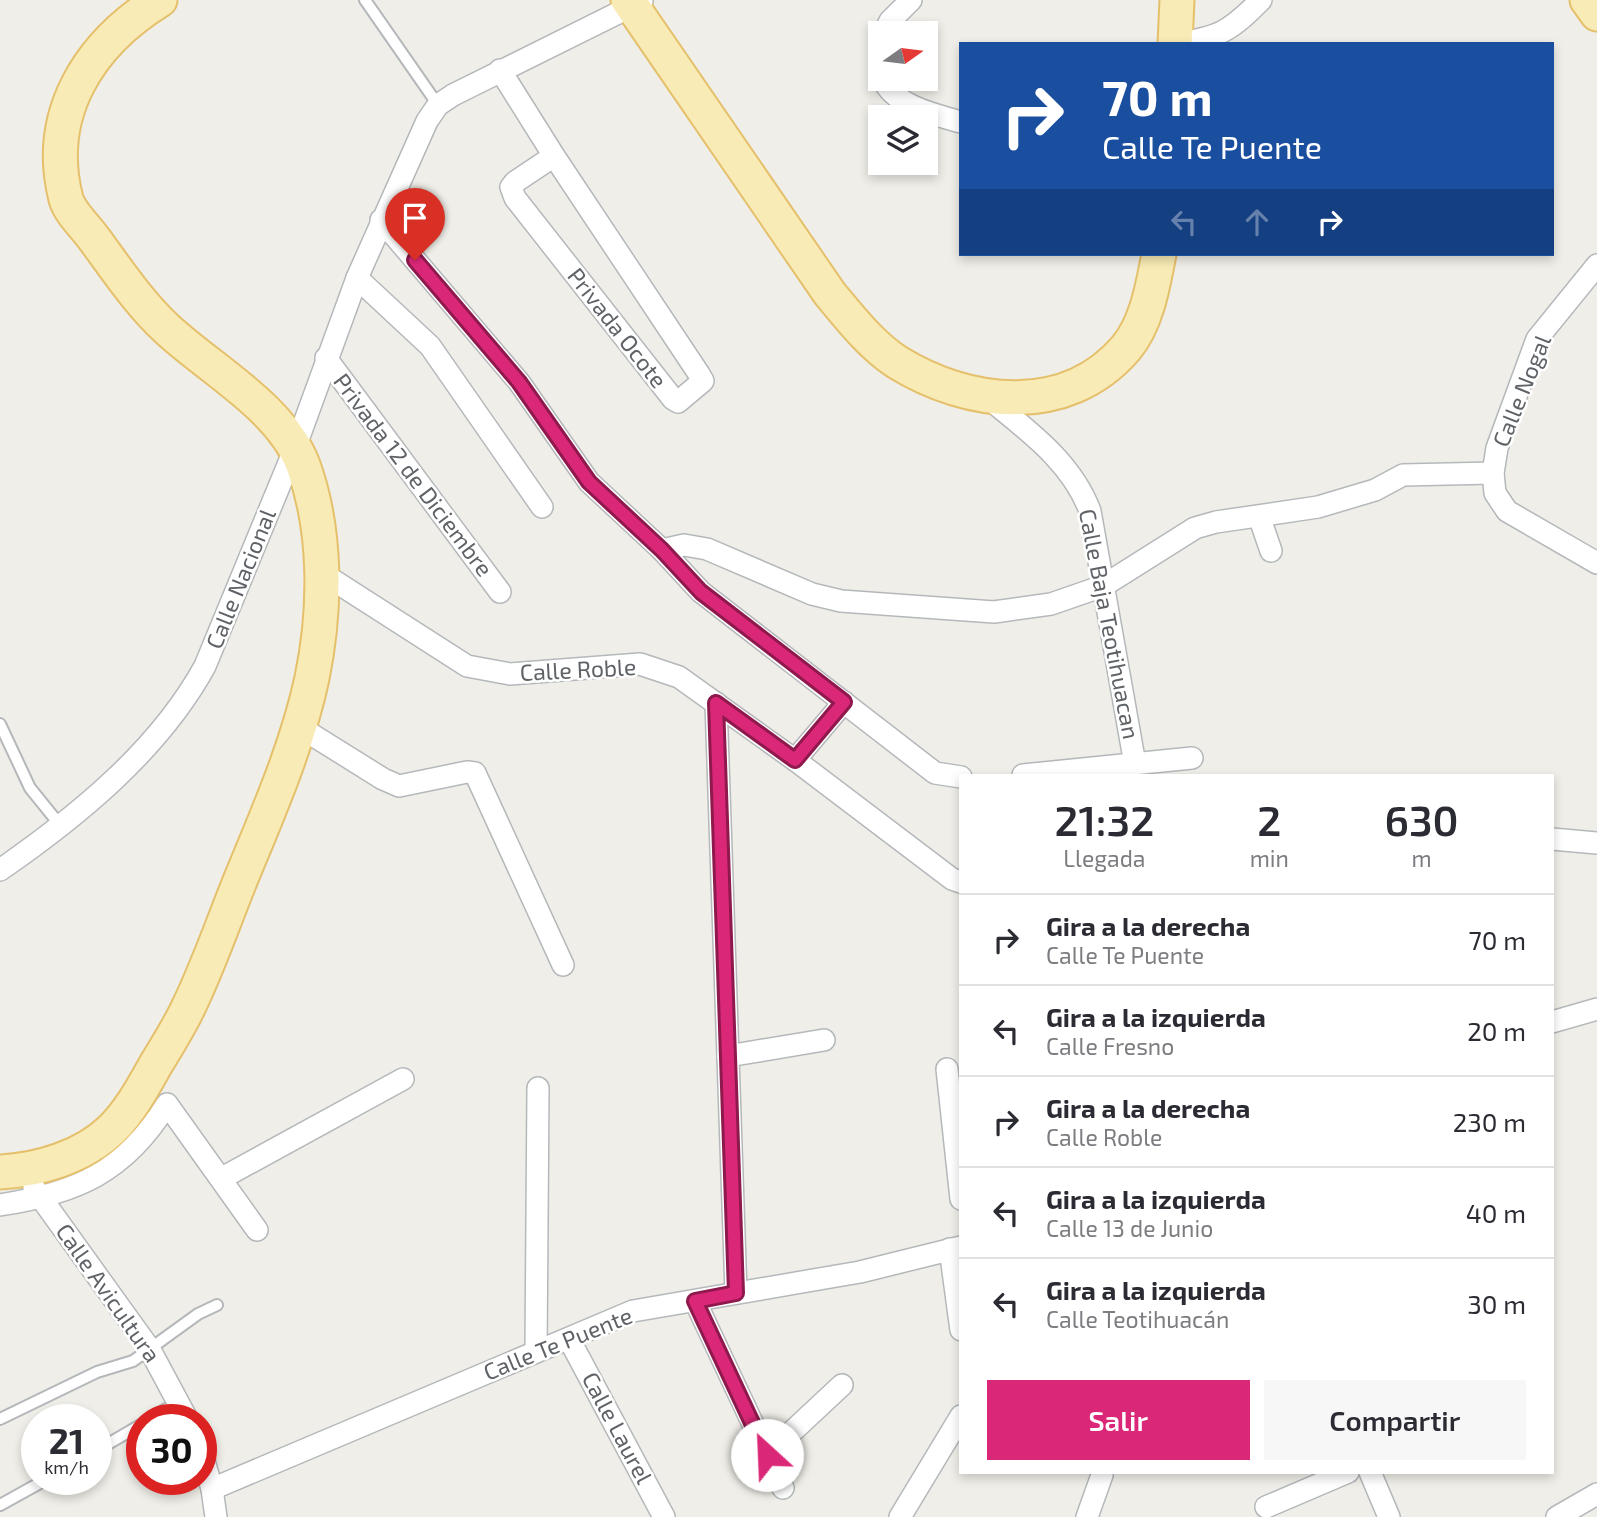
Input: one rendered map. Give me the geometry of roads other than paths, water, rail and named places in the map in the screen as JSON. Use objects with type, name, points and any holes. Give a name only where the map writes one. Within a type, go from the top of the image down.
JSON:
[{"type":"main road","points":[[12,1172],[76,1153],[109,1132],[129,1110],[189,1008],[287,765],[312,680],[318,638],[322,573],[314,503],[295,448],[259,405],[166,328],[120,275],[67,203],[59,156],[70,105],[83,72],[113,35],[160,0]]},
{"type":"main road","points":[[1175,42],[1177,0]]},
{"type":"main road","points":[[1587,0],[1597,14]]},
{"type":"main road","points":[[635,2],[830,294],[857,327],[895,360],[924,376],[988,398],[1033,397],[1068,390],[1106,367],[1127,347],[1140,324],[1153,285],[1159,256]]},
{"type":"street","points":[[890,21],[911,0]]},
{"type":"street","points":[[1185,42],[1219,35],[1240,21],[1261,0]]},
{"type":"street","points":[[438,105],[500,70],[635,2]]},
{"type":"street","name":"Privada Ocote","points":[[500,70],[699,374],[702,381],[683,401],[673,399],[515,198],[511,187],[515,182],[554,156]]},
{"type":"street","points":[[894,91],[901,99],[927,112],[959,121]]},
{"type":"street","name":"Calle Nacional","points":[[0,870],[90,801],[159,733],[194,687],[295,448],[326,358],[380,220],[427,121],[438,105]]},
{"type":"street","points":[[380,220],[519,382],[589,482],[662,550],[701,592],[935,773],[959,777]]},
{"type":"street","name":"Calle Nogal","points":[[1597,265],[1537,339],[1497,448],[1493,473],[1495,493],[1507,511],[1597,563]]},
{"type":"street","points":[[357,278],[430,346],[542,507]]},
{"type":"street","name":"Privada 12 de Diciembre","points":[[326,358],[500,592]]},
{"type":"street","name":"Calle Baja Teotihuacan","points":[[988,398],[1039,441],[1070,472],[1083,492],[1090,511],[1135,764]]},
{"type":"street","points":[[662,550],[684,545],[707,549],[813,594],[841,601],[994,612],[1051,604],[1103,586],[1195,528],[1216,522],[1318,507],[1375,490],[1403,475],[1493,473]]},
{"type":"street","points":[[1259,516],[1271,551]]},
{"type":"street","name":"Calle Roble","points":[[322,573],[467,666],[510,674],[640,664],[679,677],[795,760],[952,879],[959,881]]},
{"type":"street","points":[[795,760],[844,702]]},
{"type":"street","points":[[716,703],[736,1293]]},
{"type":"street","points":[[298,726],[383,779],[399,786],[467,772],[475,774],[562,965]]},
{"type":"street","points":[[1033,774],[1192,758]]},
{"type":"street","points":[[1554,839],[1597,843]]},
{"type":"street","points":[[1554,1021],[1597,1009]]},
{"type":"street","points":[[728,1056],[824,1040]]},
{"type":"street","points":[[947,1069],[959,1180]]},
{"type":"street","points":[[222,1178],[403,1079]]},
{"type":"street","points":[[536,1352],[538,1088]]},
{"type":"street","points":[[0,1205],[41,1199],[74,1189],[111,1167],[142,1137],[167,1104],[257,1230]]},
{"type":"street","name":"Calle Avicultura","points":[[12,1172],[41,1199],[149,1348],[179,1404]]},
{"type":"street","points":[[955,1248],[959,1303]]},
{"type":"street","name":"Calle Te Puente","points":[[217,1487],[633,1311],[860,1272],[955,1248]]},
{"type":"street","points":[[695,1301],[783,1488]]},
{"type":"street","name":"Calle Laurel","points":[[569,1339],[664,1517]]},
{"type":"street","points":[[767,1455],[842,1385]]},
{"type":"street","points":[[900,1517],[959,1419]]},
{"type":"street","points":[[1266,1507],[1343,1474]]},
{"type":"street","points":[[1371,1474],[1389,1517]]},
{"type":"street","points":[[1087,1517],[1102,1475]]},
{"type":"street","points":[[1557,1517],[1597,1494]]},
{"type":"street","points":[[213,1495],[216,1517]]},
{"type":"lane","points":[[365,0],[438,105]]},
{"type":"lane","points":[[0,724],[30,789],[60,825]]},
{"type":"lane","points":[[0,1419],[97,1372],[133,1361],[198,1314],[217,1306]]},
{"type":"lane","points":[[0,1505],[21,1493]]}]
